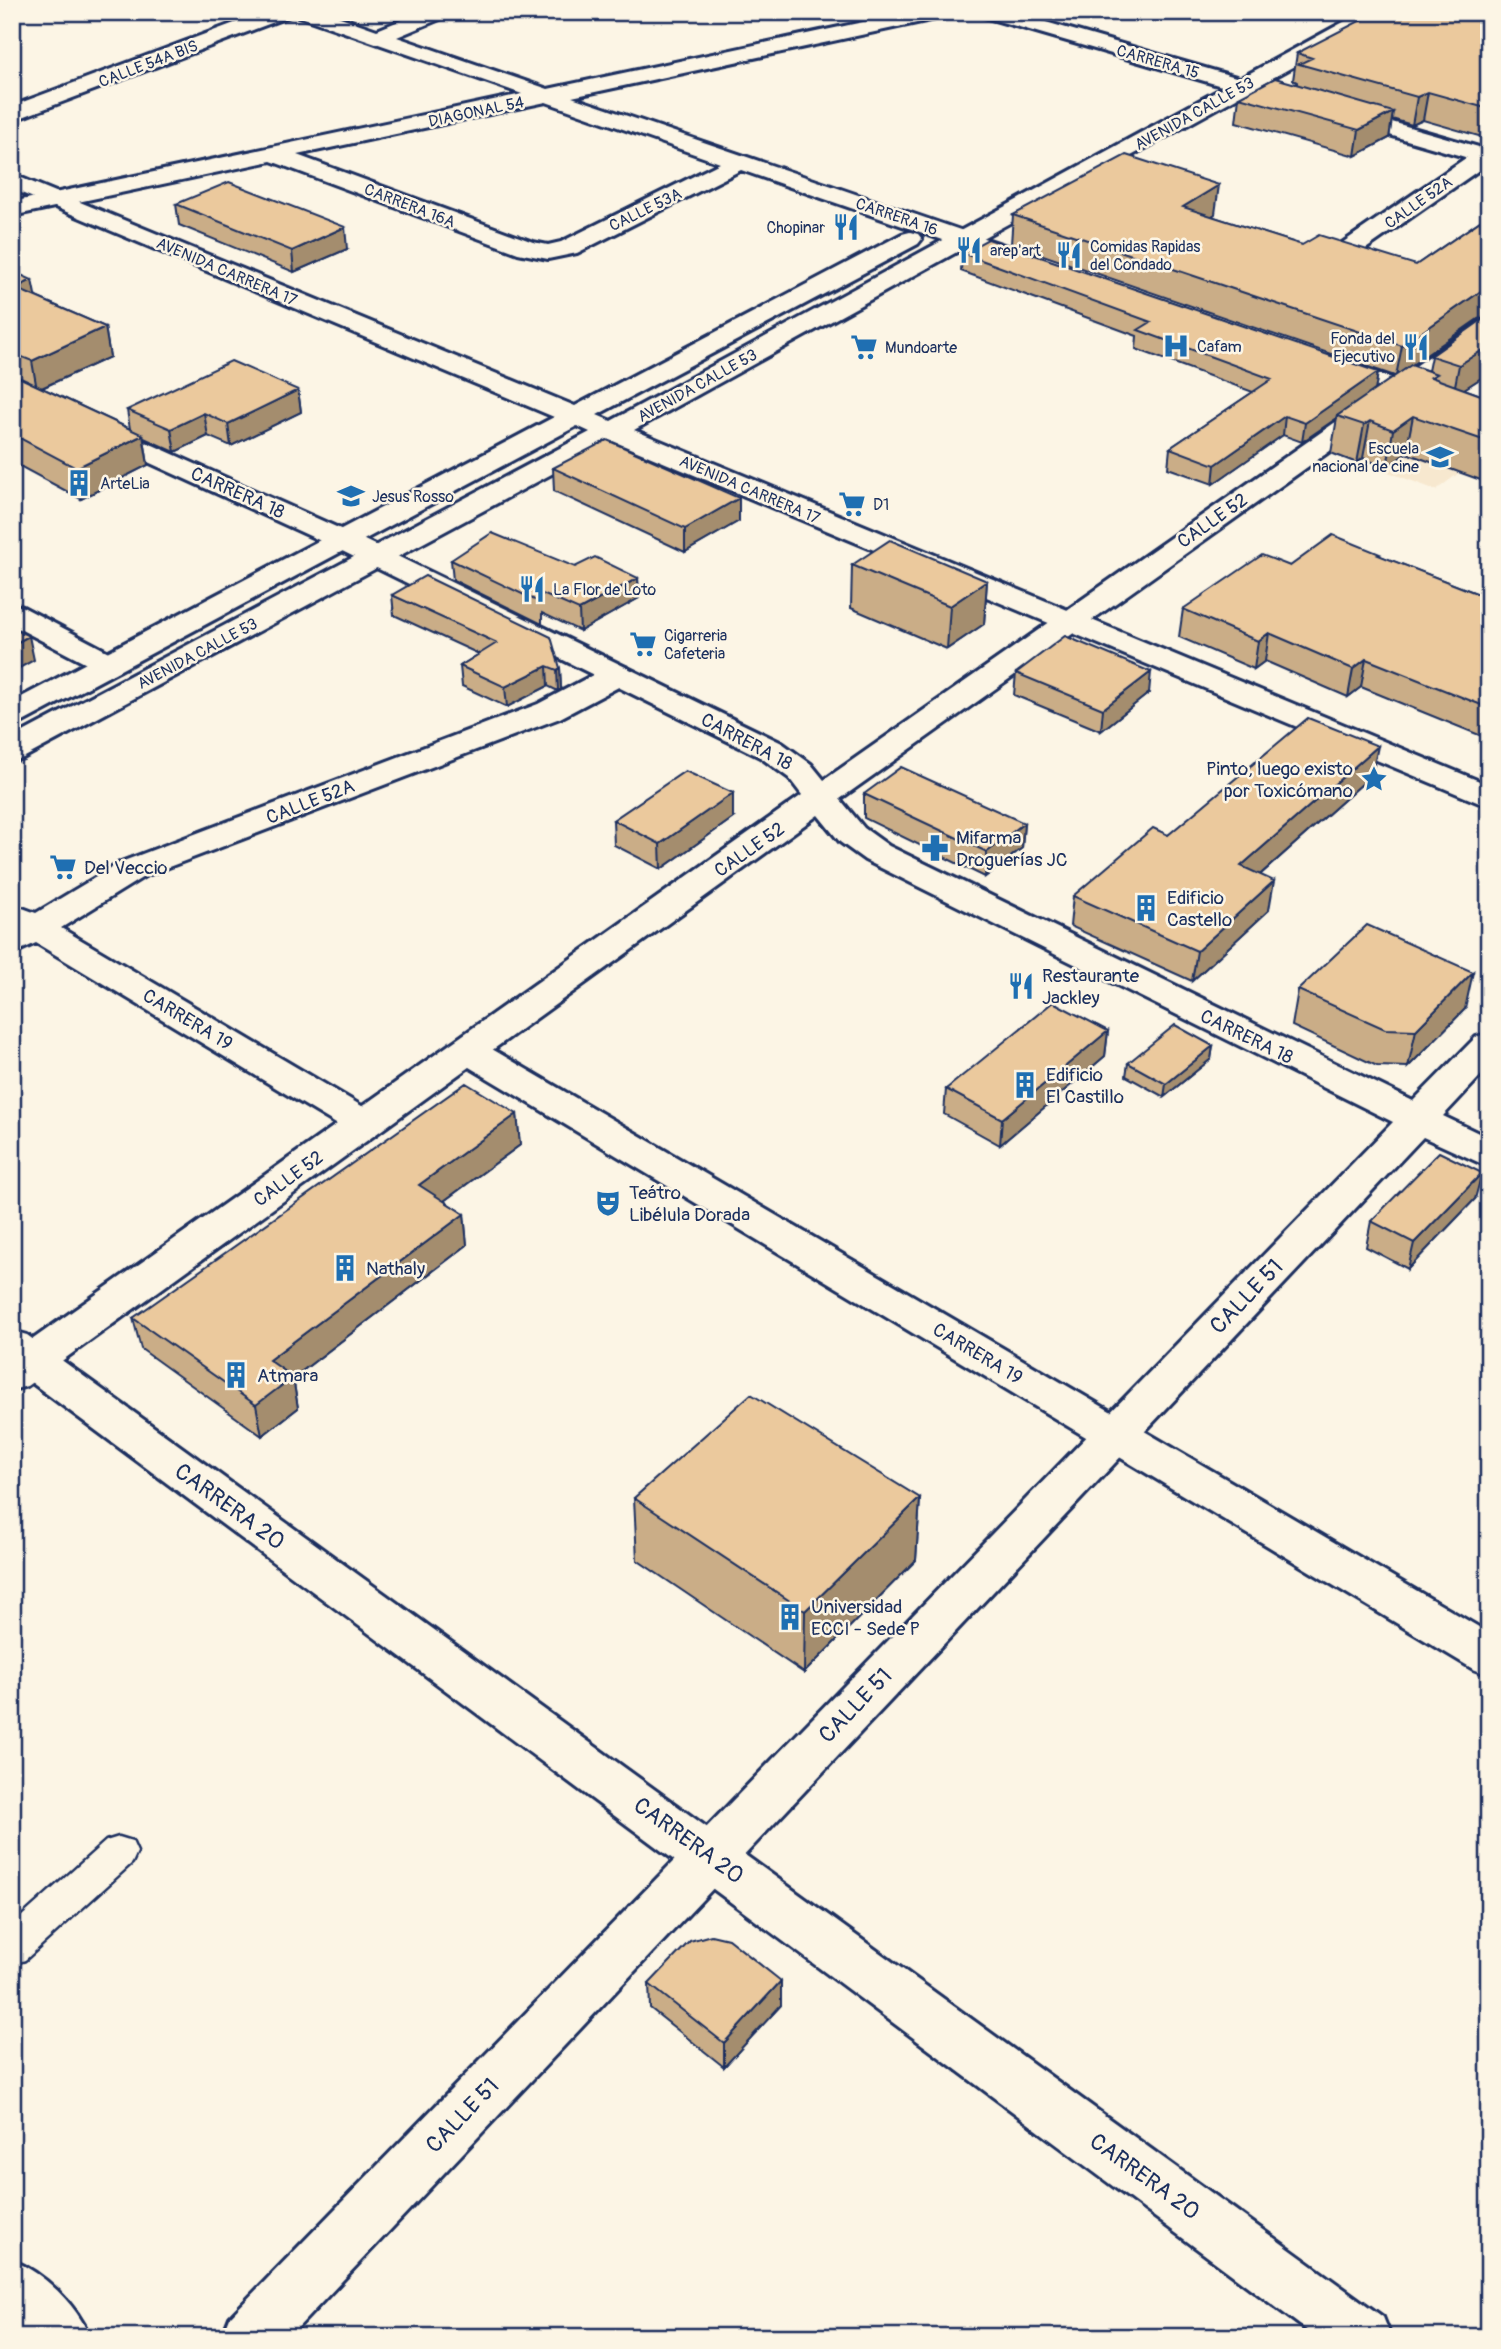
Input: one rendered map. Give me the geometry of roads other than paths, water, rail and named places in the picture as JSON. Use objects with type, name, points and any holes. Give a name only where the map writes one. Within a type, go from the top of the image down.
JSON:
[{"type":"street","name":"CALLE 54A BIS","points":[[12,114],[283,12]]},
{"type":"street","name":"CARRERA 16","points":[[305,12],[1055,270]]},
{"type":"street","points":[[377,37],[440,12]]},
{"type":"street","name":"DIAGONAL 54","points":[[12,209],[940,12]]},
{"type":"street","name":"CARRERA 15","points":[[988,12],[1487,156]]},
{"type":"street","name":"AVENIDA CALLE 53","points":[[12,751],[612,432],[1378,12]]},
{"type":"street","name":"AVENIDA CALLE 53","points":[[1188,90],[1237,64]]},
{"type":"street","name":"CARRERA 16A","points":[[273,153],[527,248],[548,251]]},
{"type":"street","name":"CALLE 52A","points":[[1351,248],[1487,156]]},
{"type":"street","name":"CALLE 53A","points":[[548,251],[568,248],[740,162]]},
{"type":"street","name":"AVENIDA CARRERA 17","points":[[12,181],[1489,797]]},
{"type":"street","name":"AVENIDA CALLE 53","points":[[12,715],[953,216]]},
{"type":"street","name":"CALLE 52","points":[[19,1361],[364,1124],[1068,622],[1489,326]]},
{"type":"street","points":[[1300,355],[1489,420]]},
{"type":"street","name":"CARRERA 18","points":[[12,390],[344,541],[771,751],[800,771],[852,835],[902,867],[1489,1154]]},
{"type":"street","points":[[13,612],[109,664]]},
{"type":"street","name":"CALLE 52A","points":[[20,929],[133,869],[550,711],[617,675]]},
{"type":"street","name":"CARRERA 19","points":[[20,929],[364,1124]]},
{"type":"street","name":"CALLE 51","points":[[250,2337],[1489,1045]]},
{"type":"street","name":"CARRERA 19","points":[[467,1050],[1489,1657]]},
{"type":"street","name":"CARRERA 20","points":[[19,1361],[710,1856],[1363,2337]]},
{"type":"street","points":[[12,2287],[62,2337]]},
{"type":"lane","points":[[12,1948],[119,1852]]},
{"type":"place","name":"Chopinar","points":[[846,227]]},
{"type":"place","name":"arep'art","points":[[969,250]]},
{"type":"place","name":"Comidas Rapidas del Condado","points":[[1069,255]]},
{"type":"place","name":"Cafam","points":[[1176,346]]},
{"type":"place","name":"Mundoarte","points":[[864,347]]},
{"type":"place","name":"Fonda del Ejecutivo","points":[[1416,347]]},
{"type":"place","name":"Escuela nacional de cine","points":[[1440,457]]},
{"type":"place","name":"ArteLia","points":[[79,483]]},
{"type":"place","name":"Jesus Rosso","points":[[351,496]]},
{"type":"place","name":"D1","points":[[852,504]]},
{"type":"place","name":"La Flor de Loto","points":[[532,589]]},
{"type":"place","name":"Cigarreria Cafeteria","points":[[643,644]]},
{"type":"place","name":"Pinto, luego existo por Toxicómano","points":[[1374,779]]},
{"type":"place","name":"Mifarma Droguerías JC","points":[[935,848]]},
{"type":"place","name":"Del Veccio","points":[[63,867]]},
{"type":"place","name":"Edificio Castello","points":[[1146,908]]},
{"type":"place","name":"Restaurante Jackley","points":[[1021,986]]},
{"type":"place","name":"Edificio El Castillo","points":[[1025,1085]]},
{"type":"place","name":"Teátro Libélula Dorada","points":[[608,1203]]},
{"type":"place","name":"Nathaly","points":[[345,1268]]},
{"type":"place","name":"Atmara","points":[[236,1375]]},
{"type":"place","name":"Universidad ECCI - Sede P","points":[[790,1617]]}]
